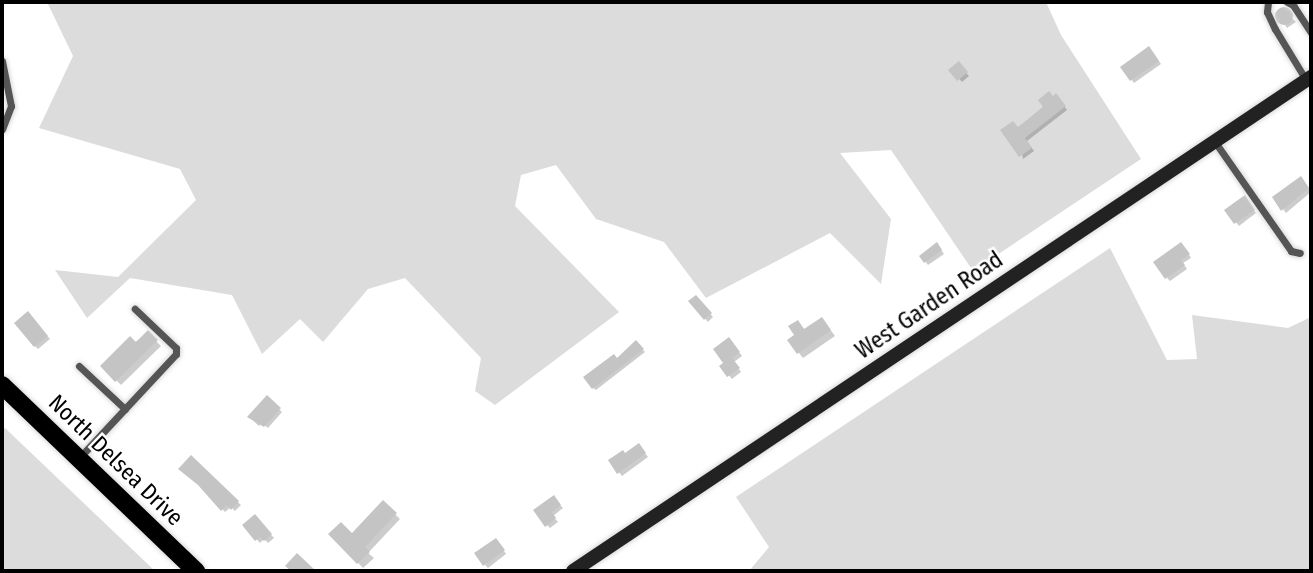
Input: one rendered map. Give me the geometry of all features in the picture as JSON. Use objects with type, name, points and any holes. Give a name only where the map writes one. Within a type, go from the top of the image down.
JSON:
[{"type":"main road","name":"West Garden Road","points":[[573,571],[1309,79]]},
{"type":"main road","name":"North Delsea Drive","points":[[2,385],[196,571]]},
{"type":"lane","points":[[1268,2],[1267,12],[1309,79]]},
{"type":"lane","points":[[1287,2],[1293,5],[1311,33]]},
{"type":"lane","points":[[2,61],[11,106],[2,128]]},
{"type":"lane","points":[[1215,141],[1291,251],[1300,253]]},
{"type":"lane","points":[[78,458],[177,350],[135,309]]},
{"type":"lane","points":[[79,366],[125,409]]},
{"type":"shaded area","points":[[47,2],[1046,2],[1061,35],[1141,159],[973,271],[891,150],[840,153],[891,219],[881,284],[830,233],[706,298],[664,242],[596,219],[556,165],[521,175],[515,206],[619,312],[495,405],[475,391],[481,358],[405,278],[368,289],[323,342],[300,319],[262,354],[232,295],[130,278],[87,318],[55,270],[118,277],[196,200],[180,169],[39,128],[73,56]]},
{"type":"shaded area","points":[[1110,248],[1167,360],[1197,359],[1192,315],[1288,328],[1311,317],[1311,571],[749,571],[769,547],[736,497]]},
{"type":"shaded area","points":[[5,428],[155,571],[2,571],[2,431]]},
{"type":"building","points":[[1284,7],[1290,10],[1293,16],[1290,22],[1284,25],[1278,22],[1275,16],[1278,10]]},
{"type":"building","points":[[1149,46],[1159,61],[1130,81],[1120,67]]},
{"type":"building","points":[[959,61],[968,72],[957,81],[948,70]]},
{"type":"building","points":[[1049,91],[1053,96],[1056,93],[1066,106],[1025,138],[1032,148],[1019,157],[1000,130],[1013,121],[1018,127],[1043,107],[1038,100]]},
{"type":"building","points":[[1301,176],[1309,188],[1281,211],[1272,197]]},
{"type":"building","points":[[1245,195],[1255,210],[1234,224],[1224,210]]},
{"type":"building","points":[[937,242],[942,250],[924,263],[919,256]]},
{"type":"building","points":[[1181,242],[1190,254],[1181,260],[1185,265],[1165,279],[1153,262]]},
{"type":"building","points":[[696,295],[712,313],[704,320],[688,301]]},
{"type":"building","points":[[28,311],[48,336],[34,347],[14,323]]},
{"type":"building","points":[[822,317],[831,330],[797,354],[787,340],[794,335],[788,326],[798,320],[804,329]]},
{"type":"building","points":[[148,330],[158,340],[115,382],[100,366],[130,336],[136,342]]},
{"type":"building","points":[[729,337],[740,352],[732,358],[740,368],[727,377],[719,366],[723,363],[713,349]]},
{"type":"building","points":[[636,340],[644,349],[592,389],[583,377],[614,354],[617,358]]},
{"type":"building","points":[[267,395],[281,408],[264,427],[247,417]]},
{"type":"building","points":[[639,443],[646,453],[617,474],[608,460]]},
{"type":"building","points":[[191,455],[239,501],[231,510],[227,505],[221,511],[198,485],[178,469]]},
{"type":"building","points":[[554,495],[561,505],[552,512],[556,518],[545,527],[533,510]]},
{"type":"building","points":[[383,500],[397,513],[365,547],[370,552],[357,564],[328,534],[341,522],[352,533]]},
{"type":"building","points":[[255,514],[272,534],[264,541],[260,537],[255,541],[242,525]]},
{"type":"building","points":[[496,538],[505,550],[483,566],[474,553]]},
{"type":"building","points":[[297,553],[316,571],[291,571],[285,566]]}]
